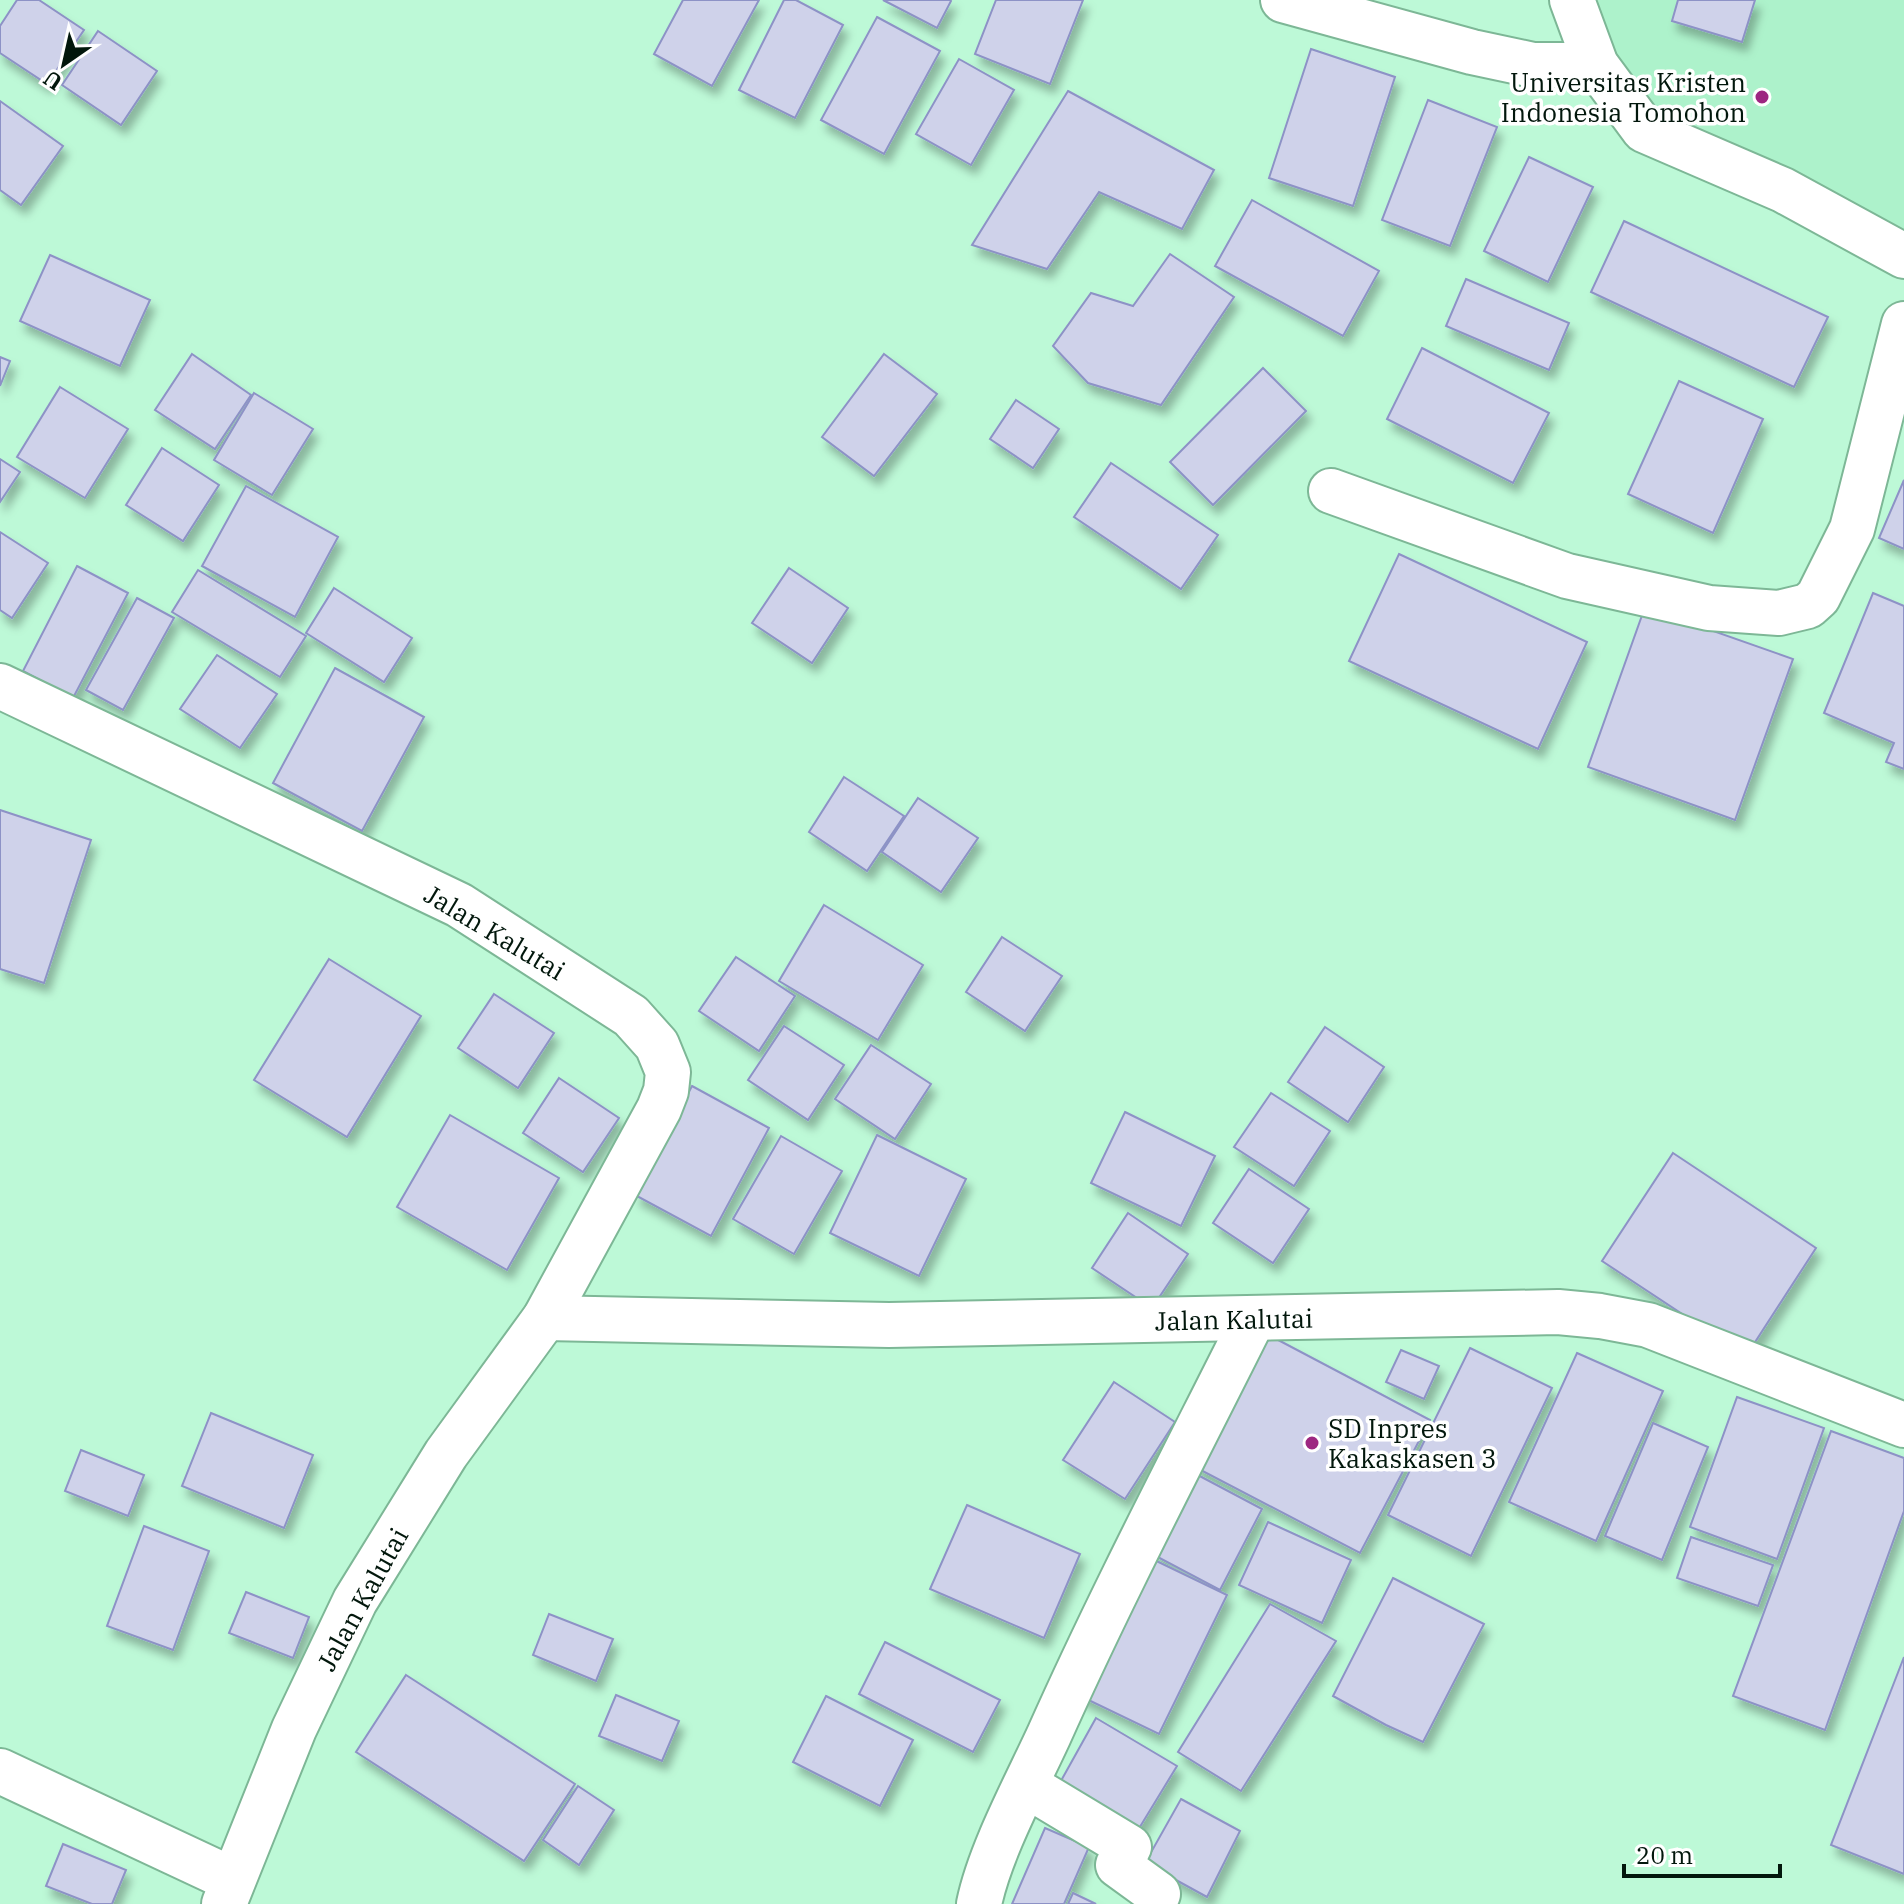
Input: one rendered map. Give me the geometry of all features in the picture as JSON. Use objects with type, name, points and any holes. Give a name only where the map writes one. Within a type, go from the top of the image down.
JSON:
[{"type":"street","points":[[1283,0],[1472,52],[1533,65],[1596,65]]},
{"type":"street","points":[[1572,0],[1596,65],[1644,130],[1783,190],[1904,256]]},
{"type":"street","points":[[1331,491],[1567,576],[1709,608],[1779,613],[1808,606],[1818,597],[1852,529],[1904,324]]},
{"type":"street","name":"Jalan Kalutai","points":[[0,686],[459,905],[631,1016],[657,1045],[668,1072],[666,1091],[659,1109],[545,1318],[446,1454],[355,1601],[294,1729],[228,1892]]},
{"type":"street","name":"Jalan Kalutai","points":[[545,1318],[889,1325],[1558,1312],[1648,1325],[1904,1425]]},
{"type":"street","points":[[979,1904],[983,1886],[1026,1785],[1086,1653],[1253,1319]]},
{"type":"street","points":[[0,1771],[228,1892]]},
{"type":"street","points":[[1026,1785],[1129,1847],[1118,1865],[1158,1894]]},
{"type":"shaded area","name":"Universitas Kristen Indonesia Tomohon","points":[[1569,0],[1904,0],[1904,246],[1644,130]]},
{"type":"building","points":[[17,0],[39,0],[84,30],[47,84],[0,53],[0,26]]},
{"type":"building","points":[[683,0],[759,0],[712,86],[654,54]]},
{"type":"building","points":[[784,0],[796,0],[843,25],[795,118],[739,90]]},
{"type":"building","points":[[883,0],[950,0],[951,1],[937,28]]},
{"type":"building","points":[[996,0],[1083,0],[1050,84],[975,54]]},
{"type":"building","points":[[1678,0],[1755,0],[1742,42],[1672,21]]},
{"type":"building","points":[[877,17],[940,51],[884,154],[821,120]]},
{"type":"building","points":[[98,31],[157,71],[121,125],[62,85]]},
{"type":"building","points":[[1311,49],[1395,77],[1353,206],[1269,178]]},
{"type":"building","points":[[959,59],[1014,90],[971,165],[916,134]]},
{"type":"building","points":[[1068,91],[1214,170],[1182,229],[1099,192],[1047,269],[972,245]]},
{"type":"building","points":[[1428,100],[1497,127],[1450,246],[1382,220]]},
{"type":"building","points":[[0,101],[63,146],[21,205],[0,190]]},
{"type":"building","points":[[1529,157],[1593,187],[1548,282],[1484,251]]},
{"type":"building","points":[[1252,200],[1379,271],[1343,336],[1215,266]]},
{"type":"building","points":[[1624,221],[1828,317],[1794,387],[1591,292]]},
{"type":"building","points":[[1170,254],[1234,297],[1161,405],[1088,383],[1053,346],[1091,293],[1133,306]]},
{"type":"building","points":[[50,255],[150,300],[120,366],[20,321]]},
{"type":"building","points":[[1466,279],[1569,323],[1549,370],[1446,326]]},
{"type":"building","points":[[1422,348],[1549,413],[1513,483],[1387,419]]},
{"type":"building","points":[[192,354],[251,395],[215,449],[155,410]]},
{"type":"building","points":[[884,354],[937,394],[874,476],[822,437]]},
{"type":"building","points":[[0,357],[10,361],[0,386]]},
{"type":"building","points":[[1263,368],[1306,411],[1213,505],[1170,462]]},
{"type":"building","points":[[1679,381],[1763,419],[1713,533],[1628,494]]},
{"type":"building","points":[[60,387],[128,429],[85,498],[17,457]]},
{"type":"building","points":[[254,393],[313,429],[272,495],[214,460]]},
{"type":"building","points":[[1016,400],[1059,429],[1033,468],[990,439]]},
{"type":"building","points":[[162,448],[219,485],[183,541],[126,505]]},
{"type":"building","points":[[0,459],[20,472],[0,502]]},
{"type":"building","points":[[1111,463],[1218,535],[1181,589],[1074,517]]},
{"type":"building","points":[[1904,480],[1904,549],[1879,538]]},
{"type":"building","points":[[246,486],[338,537],[295,617],[202,566]]},
{"type":"building","points":[[0,532],[48,563],[12,618],[0,610]]},
{"type":"building","points":[[1399,554],[1587,642],[1538,749],[1349,661]]},
{"type":"building","points":[[77,566],[128,593],[73,698],[23,671]]},
{"type":"building","points":[[789,568],[848,608],[812,663],[752,623]]},
{"type":"building","points":[[198,570],[306,636],[280,677],[172,612]]},
{"type":"building","points":[[334,588],[412,638],[384,682],[306,633]]},
{"type":"building","points":[[1873,593],[1904,606],[1904,769],[1886,762],[1894,743],[1824,713]]},
{"type":"building","points":[[137,598],[174,618],[123,710],[86,690]]},
{"type":"building","points":[[1645,607],[1793,659],[1735,820],[1588,767]]},
{"type":"building","points":[[217,655],[277,694],[240,748],[180,709]]},
{"type":"building","points":[[335,668],[424,717],[362,831],[273,783]]},
{"type":"building","points":[[844,777],[904,816],[867,871],[809,832]]},
{"type":"building","points":[[918,798],[978,838],[941,892],[882,852]]},
{"type":"building","points":[[0,810],[91,840],[44,983],[0,969]]},
{"type":"building","points":[[824,905],[923,965],[878,1040],[779,981]]},
{"type":"building","points":[[1002,937],[1062,976],[1025,1031],[966,992]]},
{"type":"building","points":[[736,957],[795,996],[759,1051],[699,1011]]},
{"type":"building","points":[[329,959],[421,1016],[347,1137],[254,1080]]},
{"type":"building","points":[[494,994],[554,1033],[518,1088],[458,1048]]},
{"type":"building","points":[[784,1026],[844,1065],[808,1120],[748,1080]]},
{"type":"building","points":[[1325,1027],[1384,1067],[1348,1122],[1288,1082]]},
{"type":"building","points":[[871,1045],[931,1084],[895,1139],[835,1099]]},
{"type":"building","points":[[559,1078],[619,1118],[583,1172],[523,1133]]},
{"type":"building","points":[[692,1086],[769,1128],[711,1236],[635,1195]]},
{"type":"building","points":[[1271,1093],[1330,1131],[1294,1186],[1234,1147]]},
{"type":"building","points":[[1125,1112],[1215,1156],[1181,1226],[1091,1183]]},
{"type":"building","points":[[450,1115],[559,1178],[507,1270],[397,1207]]},
{"type":"building","points":[[877,1135],[966,1179],[919,1276],[830,1233]]},
{"type":"building","points":[[781,1136],[842,1171],[794,1254],[733,1219]]},
{"type":"building","points":[[1673,1153],[1816,1248],[1746,1356],[1602,1261]]},
{"type":"building","points":[[1249,1169],[1309,1209],[1273,1263],[1213,1223]]},
{"type":"building","points":[[1128,1213],[1188,1254],[1152,1308],[1092,1268]]},
{"type":"building","name":"SD Inpres Kakaskasen 3","points":[[1263,1332],[1430,1420],[1360,1553],[1193,1466]]},
{"type":"building","points":[[1470,1348],[1552,1388],[1471,1556],[1388,1515]]},
{"type":"building","points":[[1401,1350],[1439,1366],[1424,1399],[1386,1382]]},
{"type":"building","points":[[1577,1353],[1663,1391],[1596,1541],[1509,1502]]},
{"type":"building","points":[[1114,1382],[1175,1422],[1125,1499],[1063,1460]]},
{"type":"building","points":[[1737,1397],[1824,1428],[1777,1559],[1690,1527]]},
{"type":"building","points":[[211,1413],[313,1455],[284,1528],[182,1486]]},
{"type":"building","points":[[1653,1423],[1708,1447],[1662,1560],[1605,1536]]},
{"type":"building","points":[[1831,1431],[1904,1458],[1904,1511],[1825,1730],[1733,1696]]},
{"type":"building","points":[[81,1450],[144,1475],[128,1516],[65,1491]]},
{"type":"building","points":[[1194,1473],[1262,1509],[1220,1590],[1152,1554]]},
{"type":"building","points":[[967,1505],[1080,1554],[1044,1638],[930,1589]]},
{"type":"building","points":[[1268,1522],[1351,1560],[1322,1623],[1239,1585]]},
{"type":"building","points":[[144,1526],[209,1551],[173,1650],[107,1626]]},
{"type":"building","points":[[1691,1537],[1773,1565],[1758,1606],[1677,1578]]},
{"type":"building","points":[[1144,1555],[1227,1595],[1159,1734],[1076,1694]]},
{"type":"building","points":[[1393,1578],[1484,1624],[1423,1742],[1333,1696]]},
{"type":"building","points":[[246,1592],[309,1617],[293,1658],[229,1633]]},
{"type":"building","points":[[1270,1604],[1336,1641],[1241,1791],[1178,1752]]},
{"type":"building","points":[[549,1614],[613,1639],[596,1681],[533,1655]]},
{"type":"building","points":[[885,1642],[1000,1700],[973,1752],[859,1694]]},
{"type":"building","points":[[1904,1657],[1904,1874],[1831,1845]]},
{"type":"building","points":[[406,1675],[575,1784],[524,1861],[356,1752]]},
{"type":"building","points":[[616,1695],[679,1721],[662,1761],[599,1736]]},
{"type":"building","points":[[826,1696],[913,1740],[880,1806],[793,1762]]},
{"type":"building","points":[[1096,1718],[1177,1766],[1135,1835],[1057,1788]]},
{"type":"building","points":[[578,1786],[614,1810],[579,1865],[543,1840]]},
{"type":"building","points":[[1181,1799],[1240,1831],[1207,1897],[1145,1863]]},
{"type":"building","points":[[1045,1828],[1089,1847],[1064,1904],[1012,1904]]},
{"type":"building","points":[[63,1844],[126,1870],[112,1904],[92,1904],[46,1886]]},
{"type":"building","points":[[1073,1893],[1096,1904],[1068,1904]]},
{"type":"place","name":"Universitas Kristen Indonesia Tomohon","points":[[1762,97]]},
{"type":"place","name":"SD Inpres Kakaskasen 3","points":[[1312,1443]]}]
